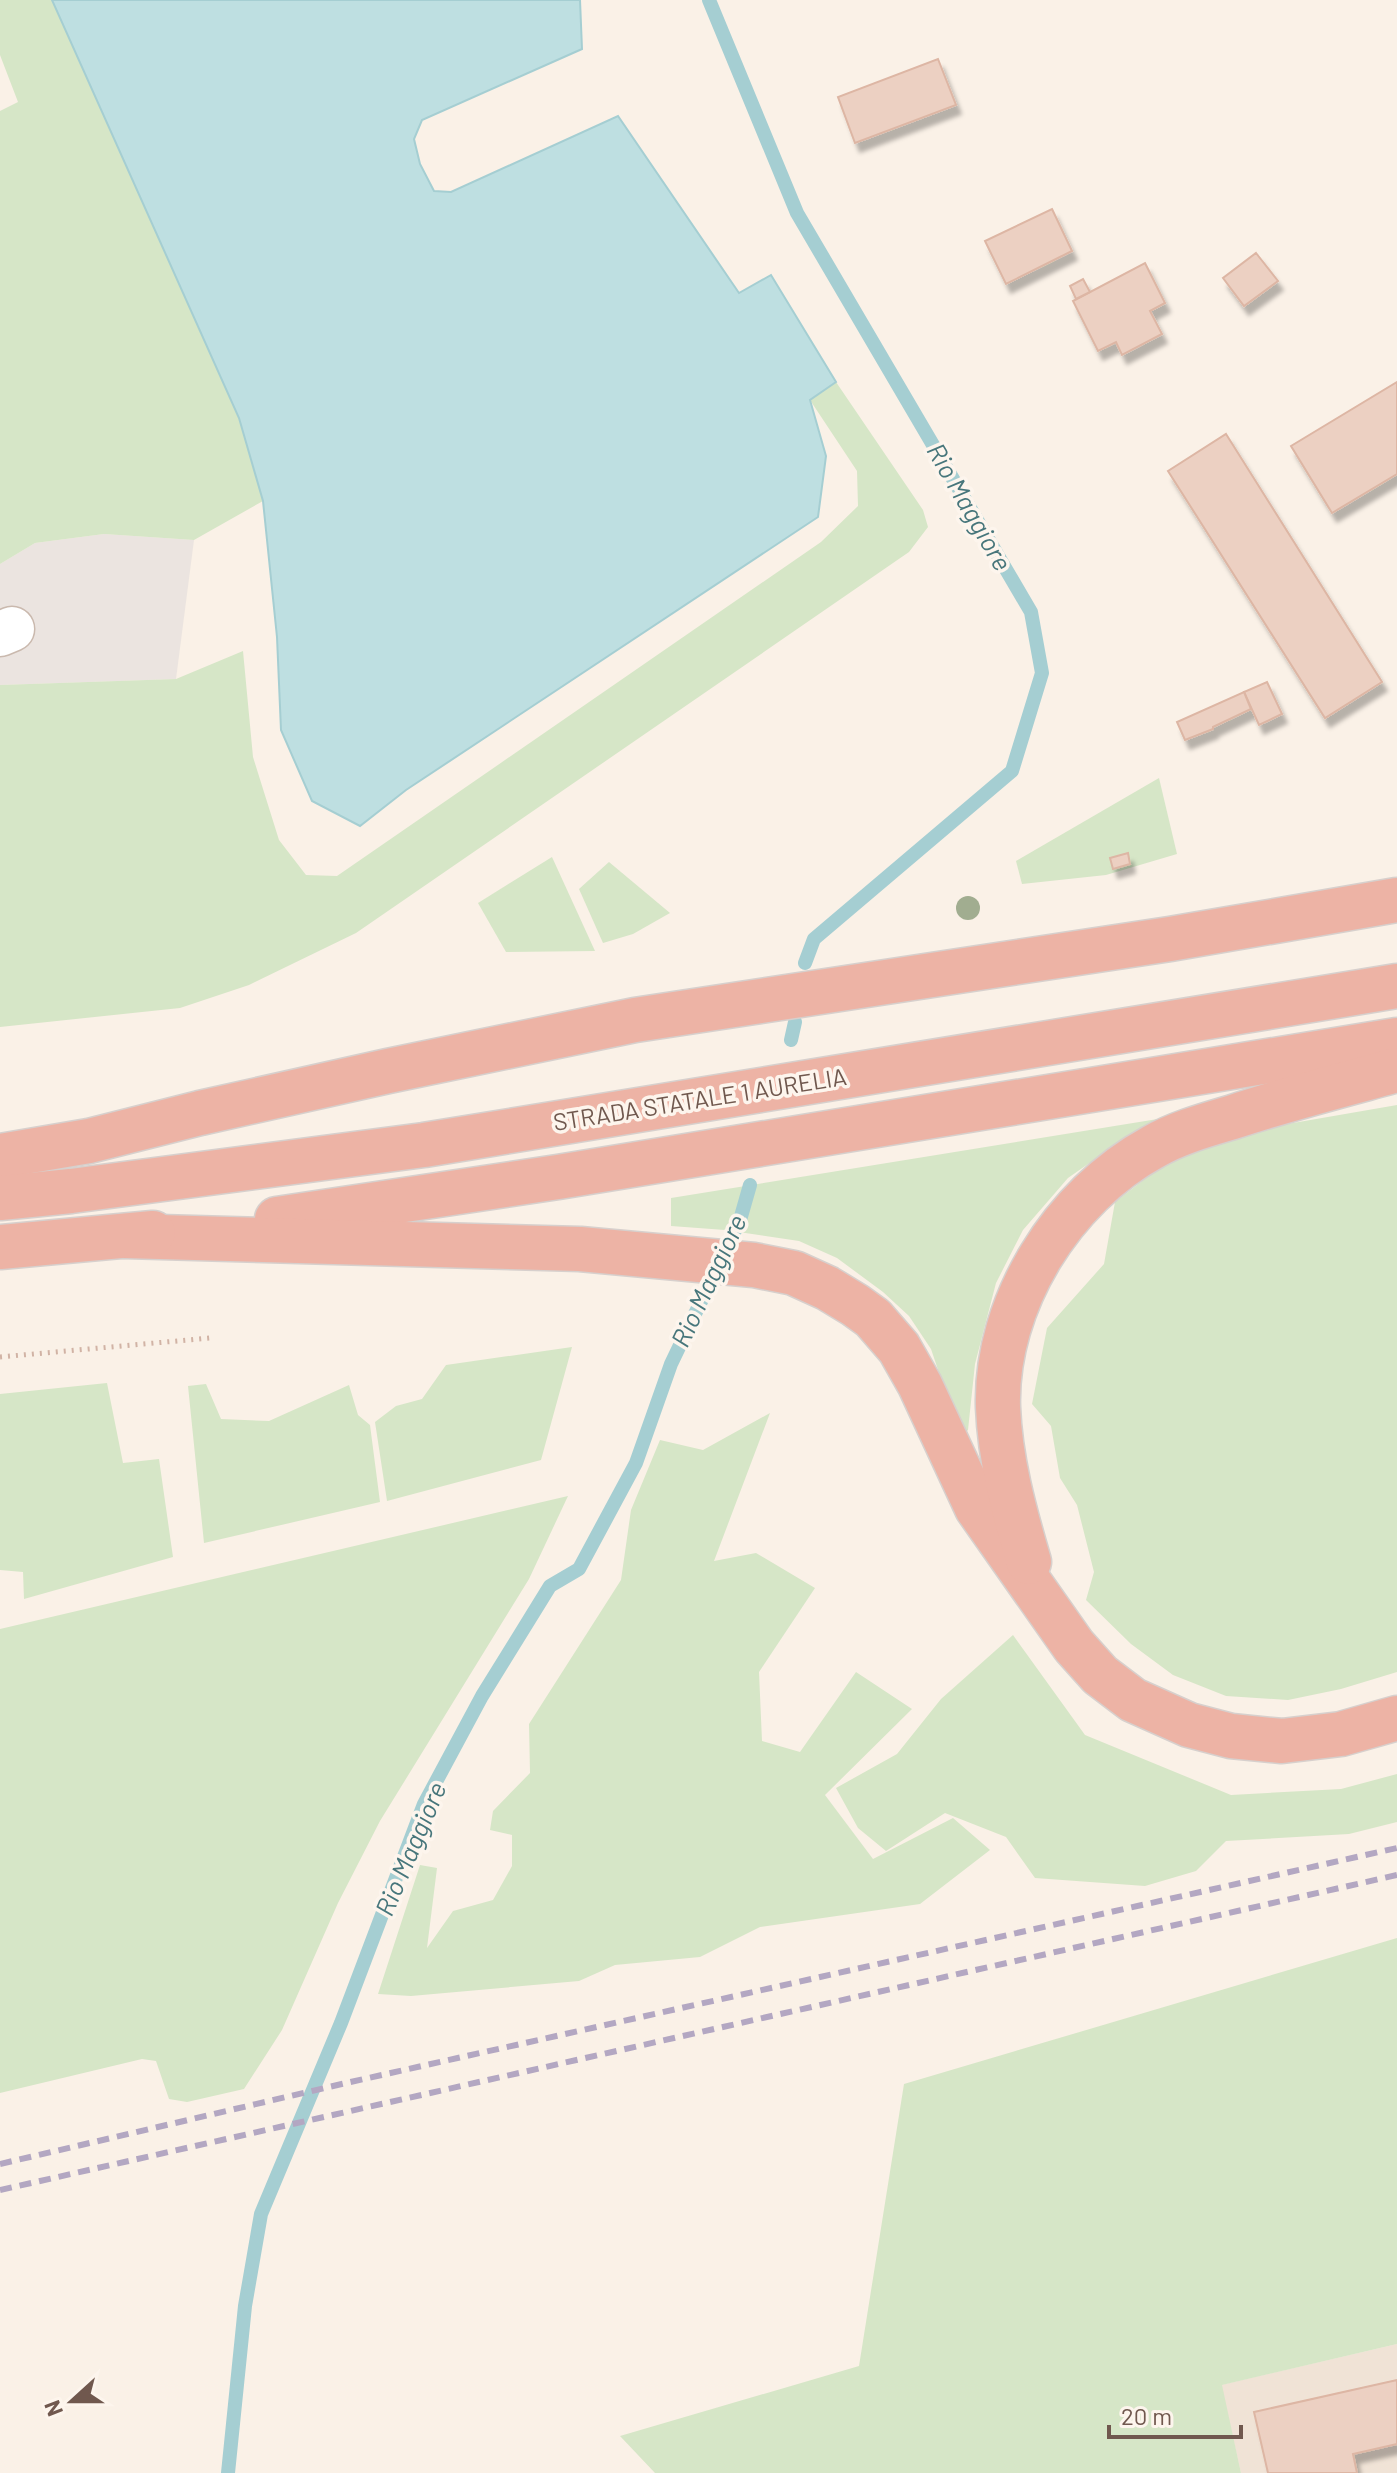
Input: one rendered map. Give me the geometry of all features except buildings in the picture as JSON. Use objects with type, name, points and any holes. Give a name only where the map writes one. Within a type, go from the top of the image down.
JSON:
[{"type":"highway","points":[[0,1156],[89,1141],[388,1071],[635,1020],[1170,939],[1397,900]]},
{"type":"highway","name":"STRADA STATALE 1 AURELIA","points":[[0,1198],[424,1145],[1397,986]]},
{"type":"highway","points":[[0,1247],[304,1216],[1397,1040]]},
{"type":"highway","points":[[1038,1595],[1010,1496],[1000,1444],[998,1403],[1003,1354],[1015,1309],[1031,1271],[1049,1243],[1096,1190],[1121,1168],[1154,1146],[1211,1123],[1397,1070]]},
{"type":"highway","points":[[125,1236],[604,1250],[754,1265],[794,1273],[855,1305],[873,1318],[899,1348],[920,1385],[977,1508],[1074,1646],[1100,1675],[1133,1700],[1189,1725],[1231,1736],[1282,1741],[1341,1734],[1397,1718]]},
{"type":"path","points":[[0,1357],[210,1338]]},
{"type":"shaded area","points":[[104,534],[194,540],[176,679],[0,685],[0,564],[35,543]]},
{"type":"shaded area","points":[[1397,2344],[1397,2473],[1241,2473],[1221,2385]]},
{"type":"green space","points":[[0,0],[52,0],[239,418],[263,501],[194,540],[104,534],[35,543],[0,564],[0,111],[18,102],[0,55]]},
{"type":"green space","points":[[836,382],[923,510],[928,527],[909,552],[356,933],[249,985],[180,1008],[0,1027],[0,685],[176,679],[243,651],[253,757],[279,840],[306,875],[337,876],[821,542],[858,506],[857,471],[810,400]]},
{"type":"green space","points":[[1159,778],[1177,854],[1106,875],[1022,884],[1016,861]]},
{"type":"green space","points":[[552,857],[595,951],[506,952],[478,903]]},
{"type":"green space","points":[[609,862],[670,913],[633,934],[603,943],[579,889]]},
{"type":"green space","points":[[1397,1105],[1397,1672],[1341,1689],[1288,1700],[1226,1696],[1173,1675],[1131,1644],[1086,1600],[1094,1572],[1077,1505],[1060,1478],[1051,1426],[1032,1404],[1047,1328],[1104,1264],[1115,1202],[1163,1165],[1224,1135]]},
{"type":"green space","points":[[1170,1117],[1131,1134],[1068,1178],[1023,1230],[996,1283],[975,1364],[968,1430],[964,1434],[959,1432],[931,1349],[909,1316],[837,1258],[799,1241],[671,1226],[671,1198]]},
{"type":"green space","points":[[572,1347],[541,1460],[387,1501],[375,1422],[396,1406],[422,1399],[446,1365]]},
{"type":"green space","points":[[107,1383],[123,1463],[159,1459],[173,1557],[24,1599],[23,1572],[0,1570],[0,1394]]},
{"type":"green space","points":[[206,1384],[221,1419],[269,1421],[349,1385],[358,1415],[370,1425],[380,1502],[204,1543],[188,1386]]},
{"type":"green space","points":[[770,1413],[714,1561],[756,1553],[815,1588],[759,1672],[762,1741],[800,1752],[856,1672],[912,1709],[825,1795],[873,1859],[953,1818],[990,1850],[920,1904],[760,1927],[700,1957],[615,1965],[579,1981],[411,1996],[378,1994],[420,1865],[437,1868],[427,1948],[453,1911],[493,1900],[512,1866],[512,1835],[490,1830],[493,1811],[530,1773],[529,1724],[621,1580],[631,1510],[660,1440],[703,1450]]},
{"type":"green space","points":[[568,1496],[529,1579],[380,1821],[338,1903],[282,2030],[244,2089],[187,2102],[169,2099],[156,2061],[142,2059],[0,2093],[0,1629]]},
{"type":"green space","points":[[1013,1635],[1085,1735],[1231,1795],[1341,1789],[1397,1774],[1397,1822],[1349,1834],[1226,1841],[1196,1871],[1145,1886],[1035,1878],[1006,1837],[945,1813],[886,1851],[858,1828],[836,1788],[897,1754],[941,1699]]},
{"type":"green space","points":[[1397,1938],[1397,2344],[1222,2385],[1241,2473],[655,2473],[620,2436],[859,2366],[904,2084]]},
{"type":"water","points":[[52,0],[580,0],[582,49],[422,120],[414,139],[420,164],[434,191],[451,192],[618,116],[739,293],[771,275],[836,382],[810,400],[826,456],[818,517],[406,790],[360,826],[312,801],[281,730],[277,637],[263,501],[239,418]]},
{"type":"waterway","name":"Rio Maggiore","points":[[709,0],[797,213],[1031,612],[1042,673],[1012,771],[814,939],[805,963]]},
{"type":"waterway","name":"Rio Maggiore","points":[[791,1040],[795,1022]]},
{"type":"waterway","name":"Rio Maggiore","points":[[228,2473],[245,2306],[261,2214],[341,2023],[424,1804],[482,1696],[550,1586],[579,1569],[636,1463],[671,1364],[740,1220],[750,1185]]},
{"type":"railway","points":[[0,2164],[346,2083],[1397,1848]]},
{"type":"railway","points":[[0,2190],[1397,1875]]}]
